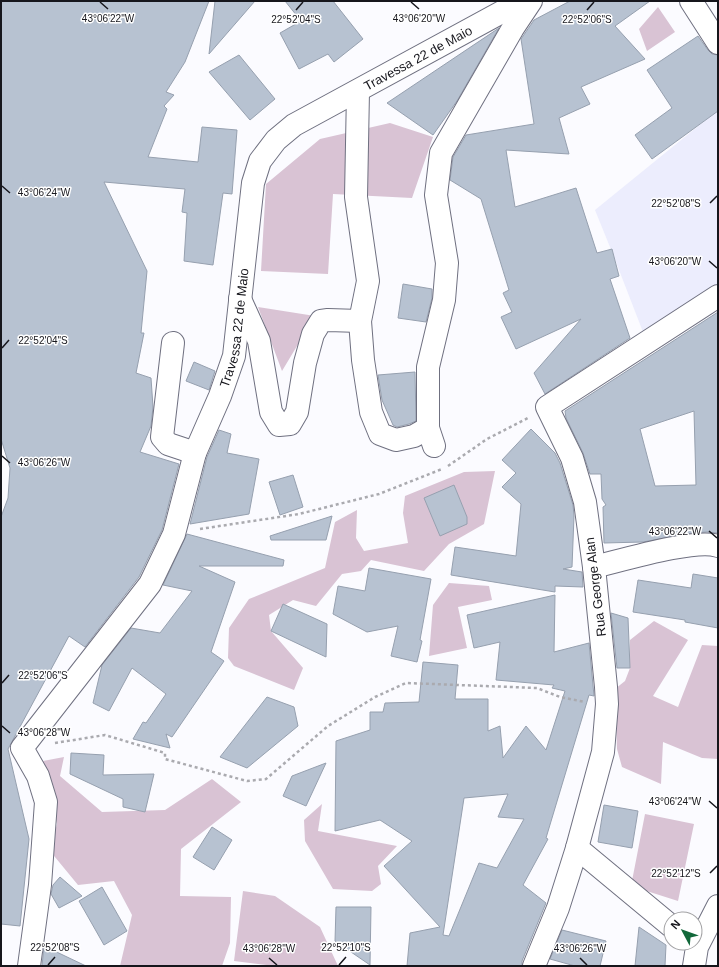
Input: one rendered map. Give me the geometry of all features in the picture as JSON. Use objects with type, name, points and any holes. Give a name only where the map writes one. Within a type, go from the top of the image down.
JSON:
[{"type":"street","name":"Travessa 22 de Maio","points":[[22,748],[150,584],[174,534],[195,453],[220,396],[234,356],[253,182],[260,161],[276,140],[294,126],[522,1]]},
{"type":"street","points":[[358,91],[356,197],[368,281],[360,321],[363,360],[372,412],[380,434],[396,440],[414,436],[431,437],[428,368],[444,300],[447,263],[436,195],[441,153],[513,28],[531,1]]},
{"type":"street","points":[[691,1],[718,43]]},
{"type":"street","points":[[547,407],[718,296]]},
{"type":"street","points":[[240,298],[258,341],[271,412],[279,425],[290,424],[297,412],[305,363],[313,334],[321,321],[360,321]]},
{"type":"street","points":[[173,343],[162,437],[168,444],[195,453]]},
{"type":"street","name":"Rua George Alan","points":[[534,966],[558,908],[577,848],[603,752],[607,704],[594,567],[585,502],[572,458],[547,407]]},
{"type":"street","points":[[594,567],[672,548],[711,544],[718,546]]},
{"type":"street","points":[[22,748],[38,776],[46,802],[40,885],[29,966]]},
{"type":"street","points":[[577,848],[663,919]]},
{"type":"street","points":[[694,952],[718,906]]},
{"type":"path","points":[[174,534],[299,514],[379,494],[446,468],[487,439],[547,407]]},
{"type":"path","points":[[22,748],[105,735],[165,753],[165,759],[248,781],[266,779],[328,726],[374,697],[406,683],[537,688],[578,702],[607,704]]},
{"type":"shaded area","points":[[658,7],[675,32],[647,51],[639,29]]},
{"type":"shaded area","points":[[718,110],[718,284],[643,332],[595,210]]},
{"type":"shaded area","points":[[390,123],[433,137],[412,198],[333,194],[328,274],[261,271],[266,184],[320,139]]},
{"type":"shaded area","points":[[258,307],[315,316],[282,371]]},
{"type":"shaded area","points":[[495,471],[484,524],[449,544],[424,571],[371,560],[361,571],[342,574],[316,606],[293,600],[269,615],[271,631],[303,668],[294,690],[234,666],[228,658],[229,628],[249,599],[325,568],[335,522],[357,510],[356,538],[364,551],[408,543],[403,513],[405,496],[464,472]]},
{"type":"shaded area","points":[[449,583],[489,586],[492,600],[458,607],[467,648],[429,656],[433,605]]},
{"type":"shaded area","points":[[654,621],[688,640],[653,696],[678,707],[702,645],[718,646],[718,759],[702,758],[663,742],[661,784],[622,767],[617,749],[615,689],[625,681],[630,668],[630,640]]},
{"type":"shaded area","points":[[64,757],[60,776],[102,812],[165,810],[212,779],[241,802],[181,849],[180,896],[231,897],[230,943],[222,966],[120,966],[132,915],[114,881],[78,885],[50,851],[57,824],[43,761]]},
{"type":"shaded area","points":[[322,804],[318,831],[397,846],[378,866],[381,884],[372,891],[333,889],[305,841],[304,820]]},
{"type":"shaded area","points":[[645,814],[694,824],[678,901],[631,886]]},
{"type":"shaded area","points":[[243,891],[275,896],[320,927],[338,966],[275,966],[234,961]]},
{"type":"building","points":[[1,1],[209,1],[185,62],[166,92],[174,95],[164,106],[167,109],[148,157],[198,162],[202,127],[237,130],[232,194],[223,193],[213,265],[184,261],[187,213],[182,212],[185,189],[104,182],[147,271],[141,333],[144,333],[136,373],[151,378],[153,407],[151,426],[140,452],[179,464],[162,530],[139,577],[85,647],[69,636],[8,749],[29,839],[20,926],[1,924],[1,517],[8,498],[10,468],[1,439]]},
{"type":"building","points":[[215,1],[255,1],[209,54]]},
{"type":"building","points":[[285,1],[333,1],[363,39],[334,62],[328,54],[299,69],[280,33],[301,21]]},
{"type":"building","points":[[570,1],[650,1],[615,26],[645,59],[581,87],[590,104],[559,118],[569,154],[506,150],[515,207],[576,188],[597,253],[612,249],[619,276],[610,279],[630,338],[545,394],[534,373],[581,319],[516,349],[501,317],[512,312],[503,293],[509,290],[481,199],[450,180],[453,157],[466,135],[534,124],[521,39],[534,20]]},
{"type":"building","points":[[499,28],[457,101],[433,135],[387,103]]},
{"type":"building","points":[[698,36],[712,54],[718,55],[718,111],[652,159],[635,135],[672,108],[647,70]]},
{"type":"building","points":[[239,55],[275,99],[250,120],[209,72]]},
{"type":"building","points":[[403,284],[432,289],[432,298],[426,322],[398,318]]},
{"type":"building","points":[[718,312],[718,533],[692,533],[643,542],[604,543],[603,507],[606,505],[602,499],[601,474],[590,474],[583,453],[566,418],[565,411]],"holes":[[[694,411],[696,485],[655,486],[640,429]]]},
{"type":"building","points":[[194,362],[215,371],[209,390],[186,381]]},
{"type":"building","points":[[415,372],[416,421],[397,427],[393,425],[382,400],[378,375]]},
{"type":"building","points":[[531,429],[555,453],[560,463],[573,505],[574,516],[572,567],[563,569],[582,572],[583,587],[555,586],[555,592],[451,575],[455,547],[516,556],[521,504],[502,487],[516,473],[502,460]]},
{"type":"building","points":[[219,430],[231,434],[227,453],[259,459],[249,514],[190,524],[207,457]]},
{"type":"building","points":[[293,475],[303,507],[280,515],[269,482]]},
{"type":"building","points":[[454,485],[467,517],[467,524],[440,536],[424,498]]},
{"type":"building","points":[[332,516],[326,540],[271,540],[270,536]]},
{"type":"building","points":[[187,534],[284,560],[283,566],[199,566],[235,582],[211,652],[224,661],[172,737],[166,734],[170,748],[133,739],[143,722],[146,723],[166,694],[132,668],[109,711],[93,703],[102,665],[131,628],[160,633],[192,591],[163,585]]},
{"type":"building","points":[[369,568],[431,579],[420,640],[422,641],[417,662],[391,656],[398,626],[367,632],[333,614],[338,586],[365,591]]},
{"type":"building","points":[[693,574],[718,578],[718,628],[685,622],[685,620],[633,612],[638,580],[691,588]]},
{"type":"building","points":[[555,595],[554,652],[589,643],[594,696],[589,695],[546,838],[548,839],[523,885],[546,903],[522,961],[522,966],[407,966],[410,933],[440,927],[384,866],[412,841],[380,820],[335,831],[336,741],[370,730],[370,712],[383,712],[385,703],[419,702],[423,662],[458,665],[455,699],[488,699],[488,731],[500,726],[503,758],[526,726],[546,750],[565,691],[552,688],[554,685],[496,680],[500,642],[474,648],[467,615]],"holes":[[[508,794],[498,817],[524,819],[497,868],[479,863],[449,936],[443,935],[464,798]]]},
{"type":"building","points":[[283,604],[327,624],[326,657],[271,631]]},
{"type":"building","points":[[611,613],[628,618],[630,668],[617,668]]},
{"type":"building","points":[[267,697],[294,707],[298,726],[247,768],[220,757]]},
{"type":"building","points":[[71,753],[104,755],[103,775],[154,774],[145,812],[123,807],[123,799],[70,774]]},
{"type":"building","points":[[326,763],[306,806],[283,796],[292,776]]},
{"type":"building","points":[[604,805],[638,811],[632,848],[598,842]]},
{"type":"building","points":[[212,827],[232,840],[214,870],[193,857]]},
{"type":"building","points":[[60,877],[82,896],[59,908],[51,894],[53,885]]},
{"type":"building","points":[[102,887],[127,931],[104,945],[79,901]]},
{"type":"building","points":[[336,907],[371,907],[370,965],[335,941]]},
{"type":"building","points":[[639,927],[663,943],[663,951],[666,951],[665,966],[635,966]]},
{"type":"building","points":[[562,930],[606,941],[600,966],[575,966],[550,959]]},
{"type":"building","points":[[44,946],[86,966],[42,966]]}]
